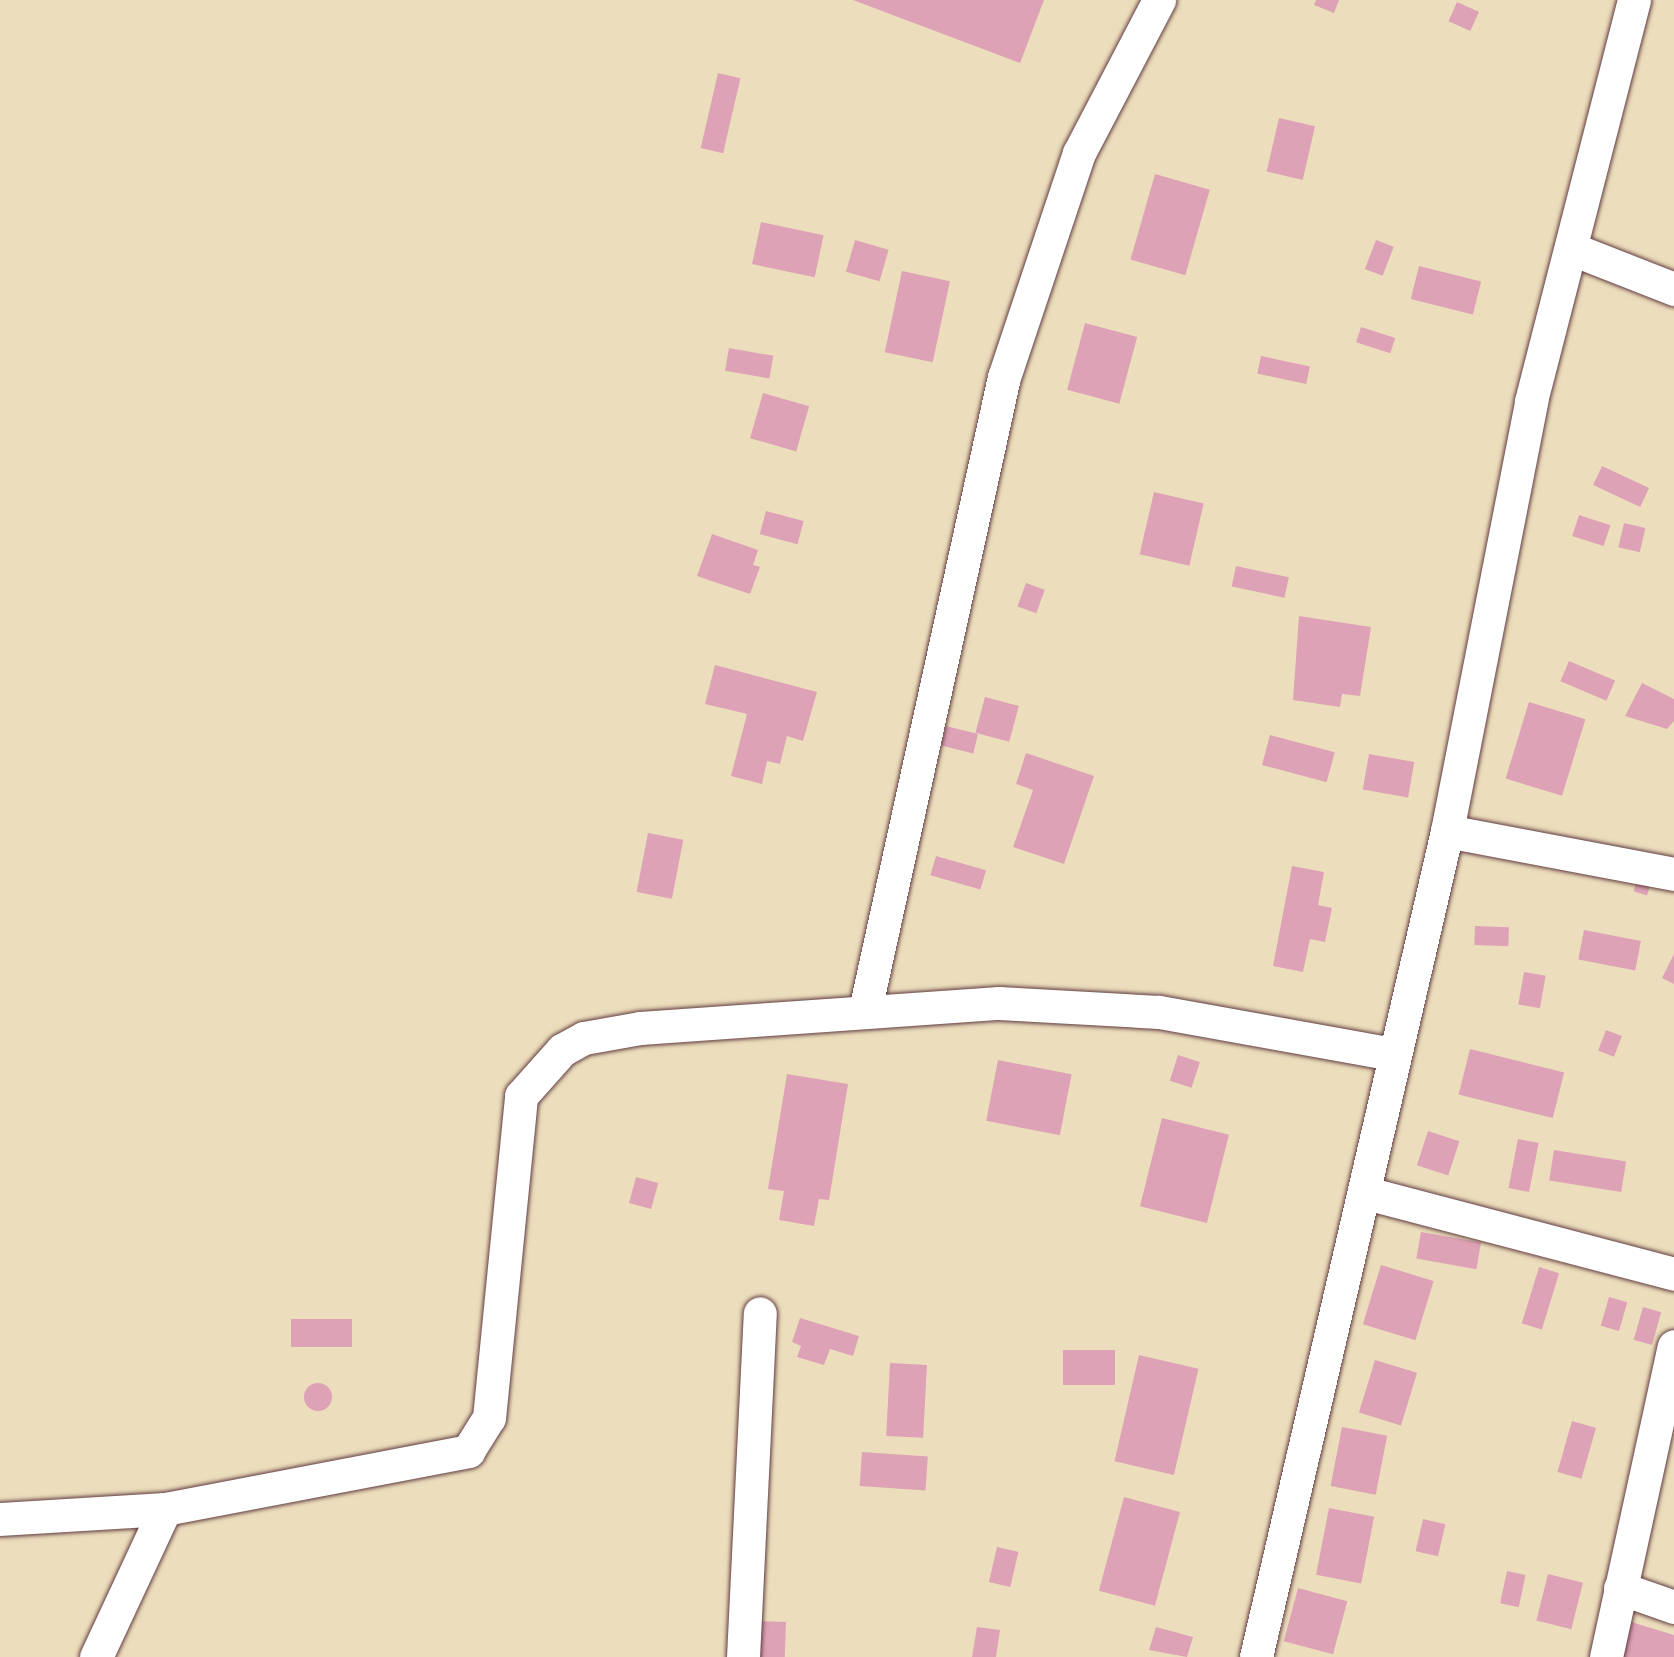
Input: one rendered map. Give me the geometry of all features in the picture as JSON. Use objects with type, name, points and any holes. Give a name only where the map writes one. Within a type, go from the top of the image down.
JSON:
[{"type":"street","points":[[865,1010],[1004,377],[1078,153],[1159,0]]},
{"type":"street","points":[[1256,1657],[1366,1192],[1393,1054],[1447,831],[1529,412],[1634,0]]},
{"type":"street","points":[[1572,249],[1674,289]]},
{"type":"street","points":[[1447,831],[1674,874]]},
{"type":"street","points":[[0,1519],[165,1509],[468,1451],[476,1443],[489,1418],[494,1386],[521,1096],[562,1050],[584,1038],[640,1028],[865,1010],[999,1003],[1159,1012],[1393,1054]]},
{"type":"street","points":[[1366,1192],[1674,1274]]},
{"type":"street","points":[[743,1657],[760,1313]]},
{"type":"street","points":[[1606,1657],[1674,1346]]},
{"type":"street","points":[[96,1657],[165,1509]]},
{"type":"street","points":[[1620,1588],[1674,1607]]},
{"type":"building","points":[[853,0],[1044,0],[1020,63]]},
{"type":"building","points":[[1316,0],[1339,0],[1334,13],[1314,5]]},
{"type":"building","points":[[1457,2],[1479,12],[1470,31],[1448,21]]},
{"type":"building","points":[[718,73],[740,78],[723,153],[701,148]]},
{"type":"building","points":[[1279,118],[1315,126],[1303,180],[1267,172]]},
{"type":"building","points":[[1155,174],[1210,190],[1185,275],[1130,260]]},
{"type":"building","points":[[761,222],[824,235],[815,277],[752,264]]},
{"type":"building","points":[[855,240],[889,250],[880,281],[846,272]]},
{"type":"building","points":[[1376,240],[1394,247],[1383,276],[1365,269]]},
{"type":"building","points":[[1419,266],[1481,281],[1473,314],[1411,299]]},
{"type":"building","points":[[902,271],[950,281],[933,362],[885,352]]},
{"type":"building","points":[[1085,323],[1137,337],[1119,404],[1067,390]]},
{"type":"building","points":[[1361,327],[1395,338],[1390,353],[1356,342]]},
{"type":"building","points":[[729,348],[773,356],[769,378],[725,371]]},
{"type":"building","points":[[1261,356],[1310,366],[1306,384],[1257,374]]},
{"type":"building","points":[[763,393],[809,406],[796,451],[750,438]]},
{"type":"building","points":[[1602,466],[1649,488],[1640,507],[1593,485]]},
{"type":"building","points":[[1154,492],[1204,503],[1189,566],[1140,554]]},
{"type":"building","points":[[766,511],[804,521],[797,544],[760,534]]},
{"type":"building","points":[[1579,515],[1610,525],[1604,546],[1572,536]]},
{"type":"building","points":[[1624,523],[1645,528],[1640,552],[1618,547]]},
{"type":"building","points":[[712,534],[758,550],[753,565],[760,567],[750,594],[697,576]]},
{"type":"building","points":[[1236,566],[1289,577],[1284,598],[1232,587]]},
{"type":"building","points":[[1026,583],[1045,590],[1036,613],[1017,606]]},
{"type":"building","points":[[1299,616],[1371,627],[1360,696],[1342,694],[1340,707],[1293,700]]},
{"type":"building","points":[[1569,661],[1615,681],[1606,701],[1560,681]]},
{"type":"building","points":[[715,665],[817,692],[803,741],[787,736],[780,764],[767,761],[762,784],[731,776],[747,714],[705,704]]},
{"type":"building","points":[[1642,683],[1674,699],[1674,721],[1667,729],[1625,716]]},
{"type":"building","points":[[985,697],[1019,706],[1009,742],[975,733]]},
{"type":"building","points":[[1529,702],[1585,719],[1562,796],[1506,779]]},
{"type":"building","points":[[946,726],[978,734],[973,753],[941,745]]},
{"type":"building","points":[[1270,735],[1335,752],[1327,782],[1262,765]]},
{"type":"building","points":[[1026,753],[1094,776],[1064,864],[1013,847],[1033,790],[1016,784]]},
{"type":"building","points":[[1369,754],[1414,762],[1408,797],[1363,789]]},
{"type":"building","points":[[648,833],[683,840],[672,899],[637,892]]},
{"type":"building","points":[[936,856],[986,870],[980,890],[930,875]]},
{"type":"building","points":[[1292,866],[1324,872],[1318,905],[1332,908],[1325,942],[1310,939],[1303,972],[1273,966]]},
{"type":"building","points":[[1638,877],[1651,881],[1647,895],[1634,891]]},
{"type":"building","points":[[1475,926],[1509,927],[1508,946],[1474,945]]},
{"type":"building","points":[[1584,930],[1641,941],[1635,971],[1578,959]]},
{"type":"building","points":[[1674,954],[1674,984],[1662,978]]},
{"type":"building","points":[[1524,972],[1546,976],[1540,1008],[1518,1004]]},
{"type":"building","points":[[1606,1030],[1622,1036],[1614,1057],[1598,1051]]},
{"type":"building","points":[[1470,1049],[1564,1072],[1553,1118],[1459,1095]]},
{"type":"building","points":[[1178,1055],[1200,1062],[1192,1088],[1170,1081]]},
{"type":"building","points":[[998,1060],[1072,1074],[1060,1135],[986,1121]]},
{"type":"building","points":[[787,1074],[848,1084],[829,1200],[819,1199],[814,1226],[779,1220],[784,1191],[768,1189]]},
{"type":"building","points":[[1162,1118],[1229,1135],[1207,1223],[1140,1206]]},
{"type":"building","points":[[1428,1131],[1459,1141],[1448,1175],[1417,1165]]},
{"type":"building","points":[[1518,1139],[1539,1143],[1529,1192],[1508,1188]]},
{"type":"building","points":[[1554,1150],[1626,1161],[1621,1192],[1549,1181]]},
{"type":"building","points":[[636,1177],[658,1183],[651,1209],[629,1203]]},
{"type":"building","points":[[1421,1232],[1481,1243],[1476,1269],[1416,1259]]},
{"type":"building","points":[[1381,1265],[1434,1281],[1415,1340],[1363,1324]]},
{"type":"building","points":[[1539,1267],[1559,1273],[1542,1330],[1522,1323]]},
{"type":"building","points":[[1609,1297],[1627,1302],[1619,1331],[1601,1326]]},
{"type":"building","points":[[1643,1307],[1661,1312],[1652,1345],[1634,1340]]},
{"type":"building","points":[[800,1318],[859,1336],[853,1356],[830,1349],[824,1365],[797,1357],[801,1346],[792,1342]]},
{"type":"building","points":[[291,1319],[352,1319],[352,1347],[291,1347]]},
{"type":"building","points":[[1063,1350],[1115,1350],[1115,1385],[1063,1385]]},
{"type":"building","points":[[1139,1355],[1198,1369],[1174,1475],[1114,1461]]},
{"type":"building","points":[[1375,1360],[1417,1373],[1401,1425],[1359,1413]]},
{"type":"building","points":[[890,1363],[927,1365],[923,1438],[886,1436]]},
{"type":"building","points":[[318,1383],[328,1387],[332,1397],[328,1407],[318,1411],[308,1407],[304,1397],[308,1387]]},
{"type":"building","points":[[1572,1421],[1596,1428],[1581,1479],[1557,1472]]},
{"type":"building","points":[[1342,1427],[1387,1436],[1376,1495],[1331,1486]]},
{"type":"building","points":[[862,1452],[928,1457],[925,1491],[860,1486]]},
{"type":"building","points":[[1124,1497],[1180,1512],[1155,1606],[1099,1591]]},
{"type":"building","points":[[1329,1508],[1374,1517],[1361,1584],[1316,1575]]},
{"type":"building","points":[[1423,1519],[1445,1524],[1438,1556],[1416,1551]]},
{"type":"building","points":[[997,1547],[1018,1552],[1010,1587],[989,1582]]},
{"type":"building","points":[[1507,1571],[1526,1575],[1519,1607],[1500,1603]]},
{"type":"building","points":[[1548,1574],[1583,1583],[1571,1629],[1536,1621]]},
{"type":"building","points":[[1298,1588],[1347,1601],[1333,1654],[1284,1641]]},
{"type":"building","points":[[758,1621],[786,1622],[785,1657],[757,1657]]},
{"type":"building","points":[[1631,1622],[1674,1635],[1674,1657],[1621,1657]]},
{"type":"building","points":[[977,1627],[1000,1630],[996,1657],[972,1657]]},
{"type":"building","points":[[1156,1627],[1193,1637],[1187,1657],[1149,1650]]}]
